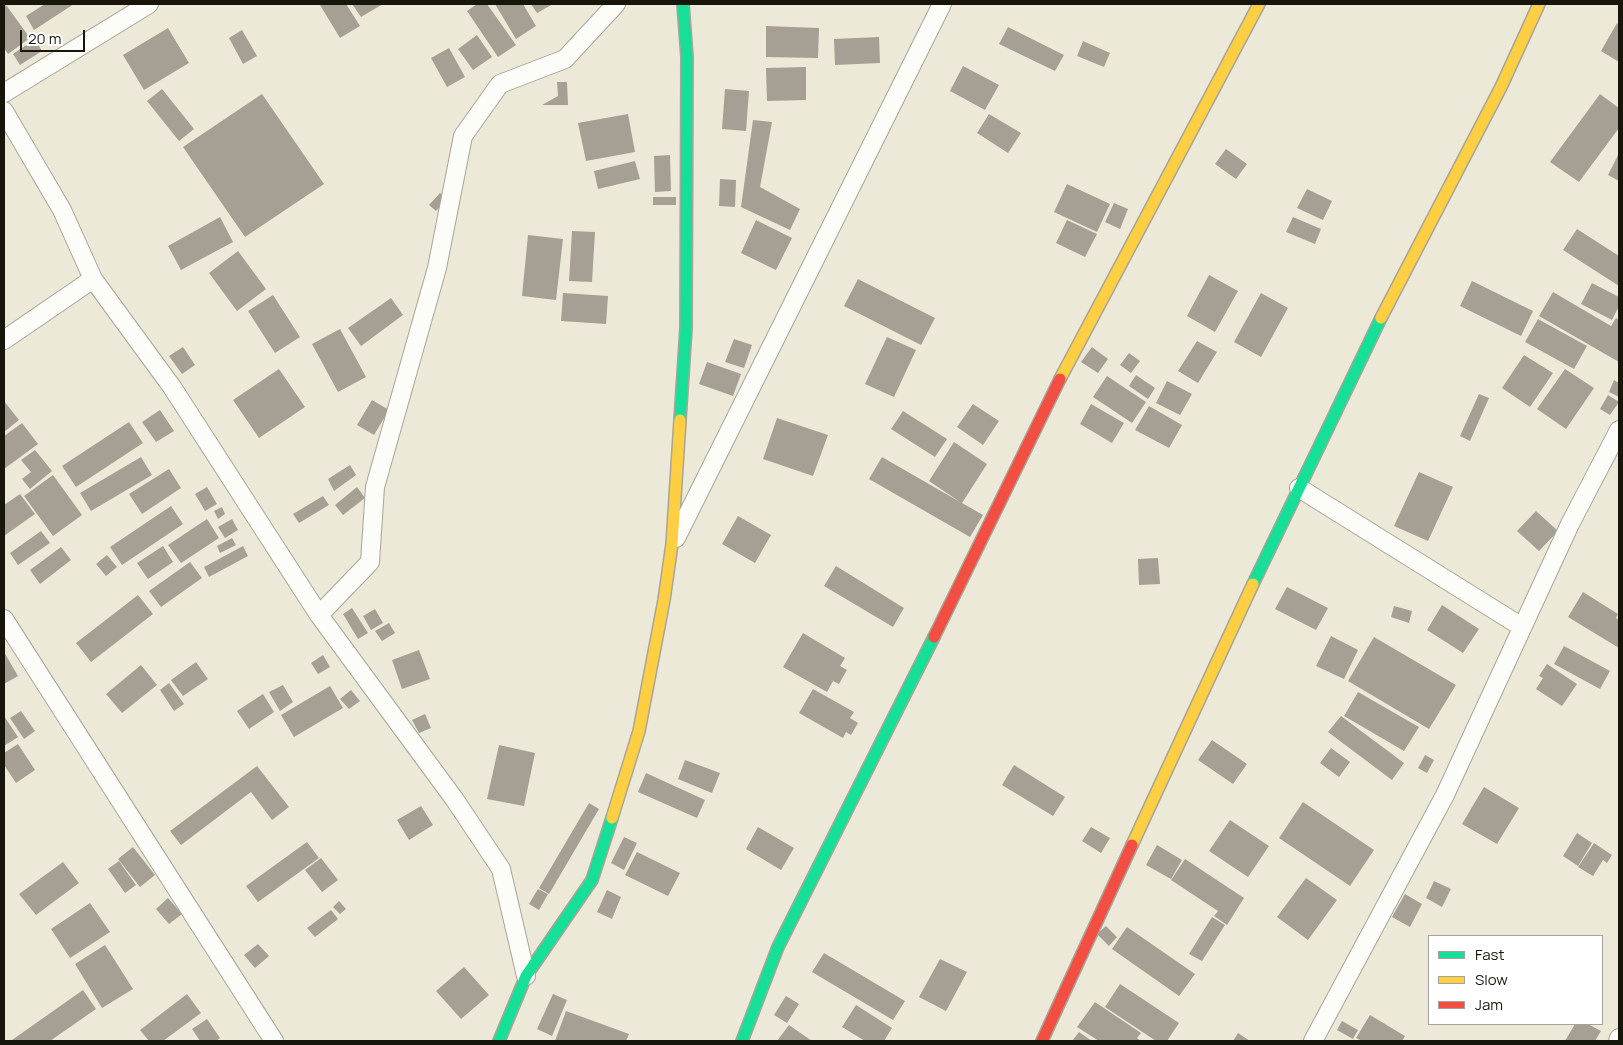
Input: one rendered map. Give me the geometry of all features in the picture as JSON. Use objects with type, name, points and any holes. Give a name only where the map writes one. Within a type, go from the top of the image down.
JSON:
[{"type":"street","points":[[4,93],[150,4]]},
{"type":"street","points":[[319,615],[370,562],[375,487],[437,268],[463,136],[500,84],[565,59],[616,4]]},
{"type":"street","points":[[499,1041],[526,976],[592,880],[639,731],[664,600],[672,544],[686,328],[686,111],[688,57],[683,4]]},
{"type":"street","points":[[672,544],[942,4]]},
{"type":"street","points":[[742,1041],[778,948],[946,613],[1076,345],[1259,4]]},
{"type":"street","points":[[1042,1041],[1299,488],[1377,327],[1513,65],[1539,4]]},
{"type":"street","points":[[4,111],[62,210],[93,279],[172,387],[319,615],[455,800],[501,869],[526,976]]},
{"type":"street","points":[[4,340],[93,279]]},
{"type":"street","points":[[1313,1041],[1445,795],[1570,524],[1619,430]]},
{"type":"street","points":[[1299,488],[1522,627]]},
{"type":"street","points":[[4,619],[274,1041]]},
{"type":"building","points":[[45,4],[74,4],[34,30],[26,16]]},
{"type":"building","points":[[346,4],[360,26],[340,38],[320,5]]},
{"type":"building","points":[[352,4],[383,4],[361,17]]},
{"type":"building","points":[[477,4],[487,4],[516,45],[498,57],[467,11]]},
{"type":"building","points":[[495,4],[523,4],[536,26],[516,39]]},
{"type":"building","points":[[531,4],[553,4],[537,13]]},
{"type":"building","points":[[6,5],[30,38],[8,54],[4,48],[4,6]]},
{"type":"building","points":[[1617,23],[1619,25],[1619,62],[1601,51]]},
{"type":"building","points":[[766,26],[819,28],[818,58],[766,57]]},
{"type":"building","points":[[1008,27],[1064,55],[1055,71],[999,44]]},
{"type":"building","points":[[168,28],[189,63],[144,90],[123,55]]},
{"type":"building","points":[[242,30],[257,56],[243,64],[229,38]]},
{"type":"building","points":[[477,35],[492,57],[473,70],[458,49]]},
{"type":"building","points":[[879,37],[880,63],[835,65],[834,39]]},
{"type":"building","points":[[35,39],[42,51],[20,65],[13,54]]},
{"type":"building","points":[[1083,41],[1110,53],[1104,67],[1077,56]]},
{"type":"building","points":[[449,48],[465,77],[447,87],[431,58]]},
{"type":"building","points":[[963,66],[999,85],[985,110],[950,91]]},
{"type":"building","points":[[806,67],[806,100],[767,101],[766,68]]},
{"type":"building","points":[[557,82],[567,82],[568,105],[542,105],[558,96]]},
{"type":"building","points":[[162,89],[194,129],[179,141],[147,101]]},
{"type":"building","points":[[725,89],[749,91],[746,131],[722,129]]},
{"type":"building","points":[[262,94],[324,184],[245,237],[183,147]]},
{"type":"building","points":[[1600,94],[1619,108],[1619,128],[1579,182],[1550,162]]},
{"type":"building","points":[[628,114],[635,152],[586,161],[578,123]]},
{"type":"building","points":[[989,114],[1021,133],[1008,153],[977,133]]},
{"type":"building","points":[[753,120],[772,122],[760,187],[800,209],[790,230],[741,207]]},
{"type":"building","points":[[1226,149],[1247,164],[1236,179],[1215,164]]},
{"type":"building","points":[[1619,153],[1619,181],[1608,175]]},
{"type":"building","points":[[670,155],[671,191],[655,192],[654,156]]},
{"type":"building","points":[[635,161],[640,179],[598,189],[594,171]]},
{"type":"building","points":[[720,179],[736,180],[735,207],[719,206]]},
{"type":"building","points":[[1067,184],[1110,204],[1097,232],[1054,212]]},
{"type":"building","points":[[1307,189],[1332,201],[1323,220],[1297,208]]},
{"type":"building","points":[[440,193],[447,199],[436,211],[429,205]]},
{"type":"building","points":[[653,197],[676,197],[676,205],[653,205]]},
{"type":"building","points":[[1114,203],[1128,209],[1120,229],[1105,222]]},
{"type":"building","points":[[220,217],[233,242],[181,270],[168,246]]},
{"type":"building","points":[[1293,217],[1321,229],[1315,244],[1286,232]]},
{"type":"building","points":[[756,220],[792,238],[776,270],[741,253]]},
{"type":"building","points":[[1067,220],[1097,234],[1085,257],[1056,243]]},
{"type":"building","points":[[1577,229],[1619,256],[1619,286],[1563,250]]},
{"type":"building","points":[[572,231],[595,232],[592,282],[569,281]]},
{"type":"building","points":[[528,235],[563,239],[556,300],[522,296]]},
{"type":"building","points":[[238,251],[266,289],[237,311],[209,273]]},
{"type":"building","points":[[1209,275],[1238,291],[1215,332],[1187,316]]},
{"type":"building","points":[[858,279],[935,318],[921,345],[844,306]]},
{"type":"building","points":[[1472,281],[1533,311],[1521,336],[1460,306]]},
{"type":"building","points":[[1592,283],[1619,297],[1619,306],[1612,320],[1581,304]]},
{"type":"building","points":[[1553,292],[1611,326],[1616,318],[1619,320],[1619,362],[1539,316]]},
{"type":"building","points":[[563,293],[608,296],[606,324],[561,321]]},
{"type":"building","points":[[1261,293],[1288,308],[1261,357],[1234,342]]},
{"type":"building","points":[[273,295],[300,337],[275,353],[248,311]]},
{"type":"building","points":[[391,298],[403,315],[361,346],[348,328]]},
{"type":"building","points":[[1538,319],[1587,346],[1574,369],[1525,342]]},
{"type":"building","points":[[340,329],[366,377],[338,392],[312,344]]},
{"type":"building","points":[[887,337],[916,350],[894,397],[865,384]]},
{"type":"building","points":[[734,339],[752,345],[744,368],[725,362]]},
{"type":"building","points":[[1197,341],[1217,352],[1198,383],[1178,371]]},
{"type":"building","points":[[183,347],[195,365],[182,374],[169,356]]},
{"type":"building","points":[[1092,347],[1108,359],[1098,373],[1081,362]]},
{"type":"building","points":[[1129,353],[1140,361],[1131,373],[1120,365]]},
{"type":"building","points":[[1524,355],[1553,373],[1530,407],[1502,388]]},
{"type":"building","points":[[707,362],[741,374],[733,396],[699,384]]},
{"type":"building","points":[[279,369],[305,407],[259,438],[233,400]]},
{"type":"building","points":[[1565,369],[1594,388],[1566,429],[1537,409]]},
{"type":"building","points":[[1136,375],[1155,388],[1148,399],[1129,386]]},
{"type":"building","points":[[1107,376],[1146,402],[1132,423],[1093,397]]},
{"type":"building","points":[[1614,380],[1619,383],[1619,397],[1609,392]]},
{"type":"building","points":[[1167,381],[1192,394],[1180,415],[1156,403]]},
{"type":"building","points":[[1479,394],[1489,398],[1470,441],[1460,436]]},
{"type":"building","points":[[1608,395],[1619,402],[1610,415],[1600,409]]},
{"type":"building","points":[[372,400],[389,410],[374,435],[357,425]]},
{"type":"building","points":[[4,401],[19,420],[4,432]]},
{"type":"building","points":[[973,404],[999,421],[983,445],[957,427]]},
{"type":"building","points":[[1091,404],[1124,423],[1112,443],[1080,424]]},
{"type":"building","points":[[1149,406],[1182,425],[1169,448],[1135,430]]},
{"type":"building","points":[[160,410],[174,431],[156,442],[142,422]]},
{"type":"building","points":[[903,411],[947,439],[935,457],[891,429]]},
{"type":"building","points":[[777,418],[828,435],[813,476],[763,459]]},
{"type":"building","points":[[129,422],[143,443],[76,487],[62,466]]},
{"type":"building","points":[[22,423],[38,444],[4,469],[4,436]]},
{"type":"building","points":[[954,442],[987,464],[962,503],[983,515],[970,537],[869,479],[882,457],[960,502],[929,481]]},
{"type":"building","points":[[35,450],[52,471],[30,489],[22,479],[31,472],[21,460]]},
{"type":"building","points":[[141,457],[152,475],[91,511],[80,493]]},
{"type":"building","points":[[350,465],[356,475],[334,491],[328,479]]},
{"type":"building","points":[[169,469],[181,488],[142,514],[129,494]]},
{"type":"building","points":[[1419,472],[1453,487],[1428,541],[1394,526]]},
{"type":"building","points":[[53,475],[82,515],[53,536],[24,496]]},
{"type":"building","points":[[207,487],[217,504],[205,511],[195,494]]},
{"type":"building","points":[[357,487],[365,498],[343,515],[335,505]]},
{"type":"building","points":[[20,494],[35,514],[4,536],[4,505]]},
{"type":"building","points":[[323,496],[329,505],[299,523],[293,514]]},
{"type":"building","points":[[171,506],[183,524],[122,565],[110,547]]},
{"type":"building","points":[[222,507],[225,514],[218,519],[214,511]]},
{"type":"building","points":[[1536,511],[1558,531],[1539,551],[1517,531]]},
{"type":"building","points":[[738,516],[771,535],[755,563],[722,544]]},
{"type":"building","points":[[207,519],[219,538],[181,563],[168,545]]},
{"type":"building","points":[[232,519],[238,530],[225,538],[218,527]]},
{"type":"building","points":[[41,531],[50,543],[18,565],[10,553]]},
{"type":"building","points":[[232,538],[236,545],[220,553],[217,546]]},
{"type":"building","points":[[163,546],[173,562],[148,579],[137,563]]},
{"type":"building","points":[[243,546],[248,556],[209,577],[204,567]]},
{"type":"building","points":[[61,547],[71,560],[40,584],[30,570]]},
{"type":"building","points":[[107,555],[117,567],[106,576],[96,564]]},
{"type":"building","points":[[1158,558],[1160,584],[1139,585],[1138,559]]},
{"type":"building","points":[[190,562],[202,578],[161,607],[149,591]]},
{"type":"building","points":[[836,566],[904,608],[893,627],[824,586]]},
{"type":"building","points":[[1287,587],[1328,608],[1316,630],[1275,609]]},
{"type":"building","points":[[1583,592],[1618,614],[1616,618],[1619,620],[1619,648],[1568,617]]},
{"type":"building","points":[[138,595],[153,614],[91,662],[76,643]]},
{"type":"building","points":[[1442,605],[1479,629],[1463,653],[1427,630]]},
{"type":"building","points":[[1394,606],[1412,611],[1409,623],[1391,617]]},
{"type":"building","points":[[352,608],[368,633],[358,639],[343,614]]},
{"type":"building","points":[[375,609],[383,623],[371,630],[363,616]]},
{"type":"building","points":[[389,623],[395,633],[382,641],[375,631]]},
{"type":"building","points":[[803,633],[845,658],[840,666],[847,670],[839,684],[833,681],[827,692],[783,667]]},
{"type":"building","points":[[1331,636],[1358,650],[1344,679],[1316,666]]},
{"type":"building","points":[[1374,637],[1456,685],[1429,729],[1348,681]]},
{"type":"building","points":[[1564,646],[1610,671],[1600,689],[1554,664]]},
{"type":"building","points":[[419,650],[430,679],[402,689],[392,660]]},
{"type":"building","points":[[4,652],[18,676],[4,684]]},
{"type":"building","points":[[323,655],[330,667],[318,674],[311,663]]},
{"type":"building","points":[[196,662],[208,679],[183,696],[171,680]]},
{"type":"building","points":[[1547,664],[1577,684],[1562,706],[1536,689],[1543,678],[1539,676]]},
{"type":"building","points":[[141,665],[157,685],[122,713],[106,694]]},
{"type":"building","points":[[169,683],[184,704],[174,711],[160,690]]},
{"type":"building","points":[[283,685],[293,702],[280,711],[269,692]]},
{"type":"building","points":[[330,686],[343,708],[294,737],[281,715]]},
{"type":"building","points":[[813,689],[854,712],[850,718],[858,723],[851,735],[846,732],[843,738],[799,713]]},
{"type":"building","points":[[351,690],[360,701],[349,709],[340,699]]},
{"type":"building","points":[[1358,692],[1419,727],[1404,751],[1344,716]]},
{"type":"building","points":[[263,694],[274,712],[249,729],[237,711]]},
{"type":"building","points":[[21,711],[35,731],[24,739],[10,718]]},
{"type":"building","points":[[425,714],[431,728],[419,733],[412,720]]},
{"type":"building","points":[[4,716],[18,737],[4,746]]},
{"type":"building","points":[[1341,716],[1404,763],[1392,780],[1328,732]]},
{"type":"building","points":[[1212,740],[1247,764],[1233,784],[1198,760]]},
{"type":"building","points":[[18,744],[35,770],[16,783],[4,765],[4,753]]},
{"type":"building","points":[[499,745],[535,753],[524,806],[487,799]]},
{"type":"building","points":[[1331,748],[1350,762],[1339,777],[1320,763]]},
{"type":"building","points":[[1425,755],[1434,760],[1427,773],[1418,768]]},
{"type":"building","points":[[685,760],[720,773],[712,793],[678,779]]},
{"type":"building","points":[[1014,765],[1065,797],[1053,816],[1002,785]]},
{"type":"building","points":[[257,766],[289,807],[272,820],[251,792],[181,845],[170,831]]},
{"type":"building","points":[[646,773],[705,800],[697,818],[638,792]]},
{"type":"building","points":[[1484,787],[1519,808],[1497,844],[1462,824]]},
{"type":"building","points":[[1303,802],[1374,850],[1350,886],[1279,838]]},
{"type":"building","points":[[589,803],[599,809],[549,894],[539,888]]},
{"type":"building","points":[[421,806],[433,825],[409,840],[397,820]]},
{"type":"building","points":[[1230,820],[1269,846],[1248,877],[1209,851]]},
{"type":"building","points":[[758,827],[794,848],[781,870],[746,849]]},
{"type":"building","points":[[1091,827],[1110,838],[1101,853],[1082,841]]},
{"type":"building","points":[[1577,833],[1592,843],[1578,866],[1563,856]]},
{"type":"building","points":[[624,837],[637,843],[624,870],[611,863]]},
{"type":"building","points":[[307,842],[319,858],[258,902],[246,886]]},
{"type":"building","points":[[1594,843],[1612,855],[1607,863],[1603,860],[1593,876],[1578,867]]},
{"type":"building","points":[[1157,845],[1182,860],[1171,879],[1146,865]]},
{"type":"building","points":[[133,847],[155,875],[140,887],[118,859]]},
{"type":"building","points":[[637,852],[680,873],[668,896],[625,875]]},
{"type":"building","points":[[321,858],[338,880],[322,892],[305,870]]},
{"type":"building","points":[[1185,859],[1244,898],[1227,925],[1214,916],[1218,911],[1171,880]]},
{"type":"building","points":[[119,861],[136,885],[125,893],[108,869]]},
{"type":"building","points":[[63,862],[79,883],[36,915],[19,894]]},
{"type":"building","points":[[1306,878],[1337,900],[1308,940],[1277,917]]},
{"type":"building","points":[[1434,881],[1451,889],[1442,907],[1426,898]]},
{"type":"building","points":[[538,889],[548,894],[539,910],[529,904]]},
{"type":"building","points":[[607,890],[621,897],[612,919],[597,912]]},
{"type":"building","points":[[1405,894],[1422,904],[1410,927],[1392,917]]},
{"type":"building","points":[[168,898],[182,914],[169,924],[156,909]]},
{"type":"building","points":[[339,901],[346,909],[340,914],[333,907]]},
{"type":"building","points":[[90,903],[110,932],[70,958],[51,929]]},
{"type":"building","points":[[331,910],[338,919],[315,937],[307,928]]},
{"type":"building","points":[[1212,917],[1225,925],[1202,961],[1189,954]]},
{"type":"building","points":[[1106,926],[1117,937],[1109,946],[1097,934]]},
{"type":"building","points":[[1127,927],[1195,974],[1179,996],[1112,949]]},
{"type":"building","points":[[258,944],[269,956],[255,968],[244,955]]},
{"type":"building","points":[[105,945],[133,989],[102,1008],[75,964]]},
{"type":"building","points":[[824,953],[905,1001],[893,1020],[812,972]]},
{"type":"building","points":[[940,959],[967,972],[946,1011],[919,997]]},
{"type":"building","points":[[464,967],[489,995],[461,1019],[436,991]]},
{"type":"building","points":[[1120,984],[1179,1023],[1167,1041],[1156,1041],[1105,1007]]},
{"type":"building","points":[[83,990],[96,1009],[50,1041],[12,1040]]},
{"type":"building","points":[[187,994],[201,1013],[163,1041],[149,1041],[140,1030]]},
{"type":"building","points":[[553,994],[567,1000],[552,1036],[537,1029]]},
{"type":"building","points":[[786,996],[799,1004],[787,1023],[774,1015]]},
{"type":"building","points":[[1095,1002],[1141,1033],[1137,1038],[1141,1041],[1099,1041],[1077,1027]]},
{"type":"building","points":[[856,1005],[892,1028],[884,1041],[865,1041],[842,1027]]},
{"type":"building","points":[[566,1011],[629,1034],[626,1041],[555,1041]]},
{"type":"building","points":[[1370,1015],[1405,1036],[1402,1041],[1362,1041],[1356,1038]]},
{"type":"building","points":[[207,1019],[220,1038],[216,1041],[200,1041],[192,1029]]},
{"type":"building","points":[[1342,1021],[1358,1030],[1353,1039],[1337,1030]]},
{"type":"building","points":[[789,1025],[812,1041],[777,1041]]},
{"type":"building","points":[[1574,1025],[1590,1025],[1601,1031],[1595,1041],[1565,1041]]},
{"type":"building","points":[[1079,1032],[1092,1041],[1072,1041]]},
{"type":"building","points":[[1238,1033],[1250,1041],[1233,1041]]},
{"type":"traffic: fast","points":[[680,420],[686,328],[687,57],[683,4]]},
{"type":"traffic: fast","points":[[1253,584],[1381,318]]},
{"type":"traffic: fast","points":[[742,1041],[778,947],[934,637]]},
{"type":"traffic: fast","points":[[499,1041],[526,976],[592,880],[612,818]]},
{"type":"traffic: slow","points":[[1060,379],[1259,4]]},
{"type":"traffic: slow","points":[[1381,318],[1501,87],[1539,4]]},
{"type":"traffic: slow","points":[[612,818],[639,731],[664,600],[672,544],[680,420]]},
{"type":"traffic: slow","points":[[1132,845],[1253,584]]},
{"type":"traffic: jam","points":[[934,637],[1060,379]]},
{"type":"traffic: jam","points":[[1042,1041],[1132,845]]}]
